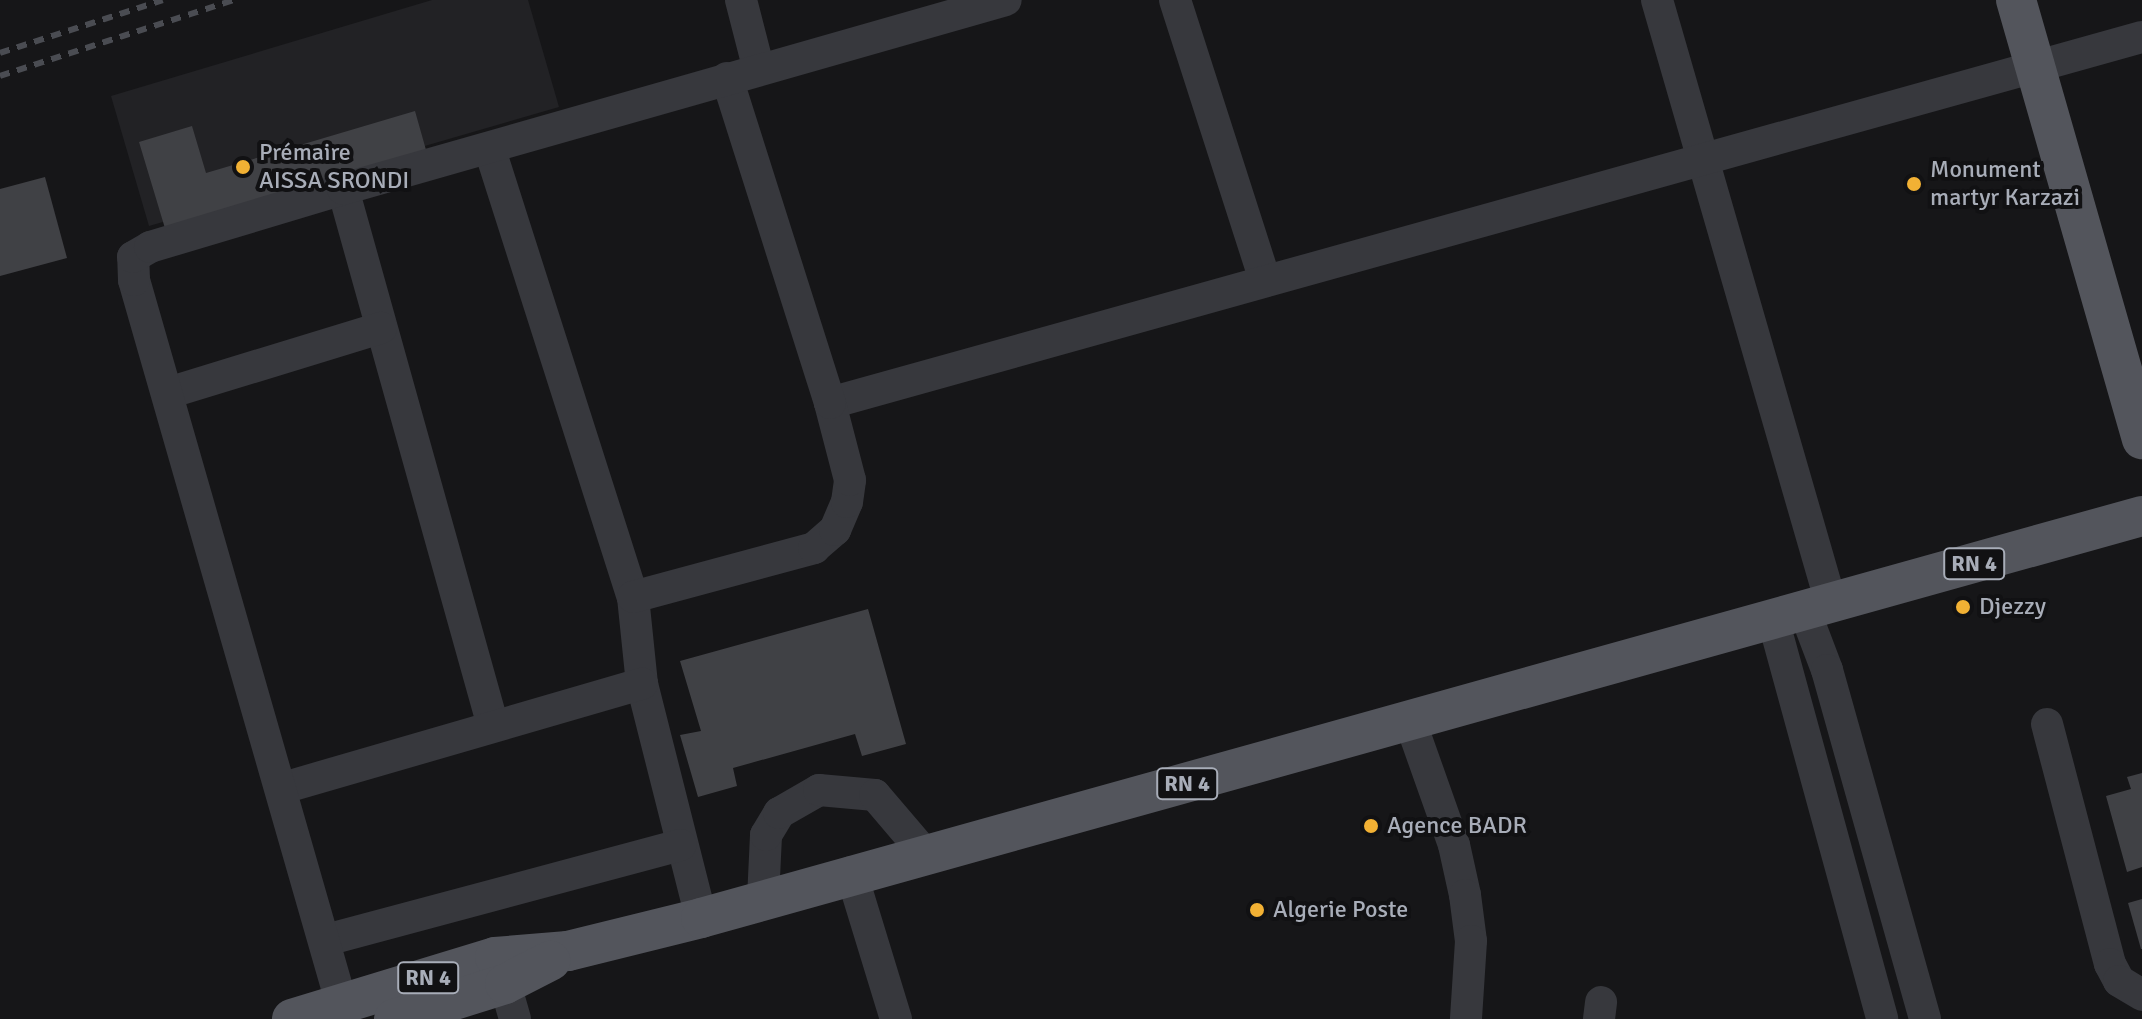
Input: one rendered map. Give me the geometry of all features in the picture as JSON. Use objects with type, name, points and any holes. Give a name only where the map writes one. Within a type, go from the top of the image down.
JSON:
[{"type":"main road","points":[[2016,0],[2142,439]]},
{"type":"main road","name":"RN 4","points":[[292,1019],[495,957],[568,951],[701,918],[851,872],[927,856],[1409,718],[1804,613],[2142,516]]},
{"type":"main road","name":"RN 4","points":[[394,1019],[510,1002],[568,951]]},
{"type":"street","points":[[741,0],[759,70]]},
{"type":"street","points":[[342,1005],[283,788],[134,280],[133,257],[150,247],[343,189],[490,150],[727,78],[1006,0]]},
{"type":"street","points":[[1175,0],[1265,281]]},
{"type":"street","points":[[1657,0],[1704,158],[1804,613],[1882,1019]]},
{"type":"street","points":[[830,403],[2142,37]]},
{"type":"street","points":[[633,597],[814,548],[835,530],[850,480],[830,403],[727,78]]},
{"type":"street","points":[[490,150],[633,597],[642,684],[680,845],[701,918]]},
{"type":"street","points":[[343,189],[493,726]]},
{"type":"street","points":[[168,393],[381,328]]},
{"type":"street","points":[[1804,613],[1827,670],[1925,1019]]},
{"type":"street","points":[[283,788],[642,684]]},
{"type":"street","points":[[1409,718],[1454,845],[1465,895],[1471,941],[1466,1019]]},
{"type":"street","points":[[2047,724],[2110,964],[2119,981],[2142,995]]},
{"type":"street","points":[[763,899],[766,835],[779,813],[819,790],[875,795],[927,856]]},
{"type":"street","points":[[326,940],[680,845]]},
{"type":"street","points":[[851,872],[896,1019]]},
{"type":"shaded area","name":"Prémaire AISSA SRONDI","points":[[432,0],[528,0],[559,107],[149,226],[111,96]]},
{"type":"building","points":[[415,111],[428,157],[167,235],[139,142],[192,126],[206,173]]},
{"type":"building","points":[[45,177],[67,258],[0,276],[0,189]]},
{"type":"building","points":[[868,609],[906,744],[862,756],[855,734],[733,768],[737,786],[698,797],[680,735],[701,731],[680,661]]},
{"type":"building","points":[[2142,773],[2142,867],[2127,872],[2106,796],[2131,789],[2127,777]]},
{"type":"building","points":[[2142,899],[2142,949],[2141,949],[2128,903]]},
{"type":"railway","points":[[0,53],[163,0]]},
{"type":"railway","points":[[0,76],[234,0]]},
{"type":"place","name":"Prémaire AISSA SRONDI","points":[[243,167]]},
{"type":"place","name":"Monument martyr Karzazi","points":[[1914,184]]},
{"type":"place","name":"Djezzy","points":[[1963,607]]},
{"type":"place","name":"Agence BADR","points":[[1371,826]]},
{"type":"place","name":"Algerie Poste","points":[[1257,910]]}]
